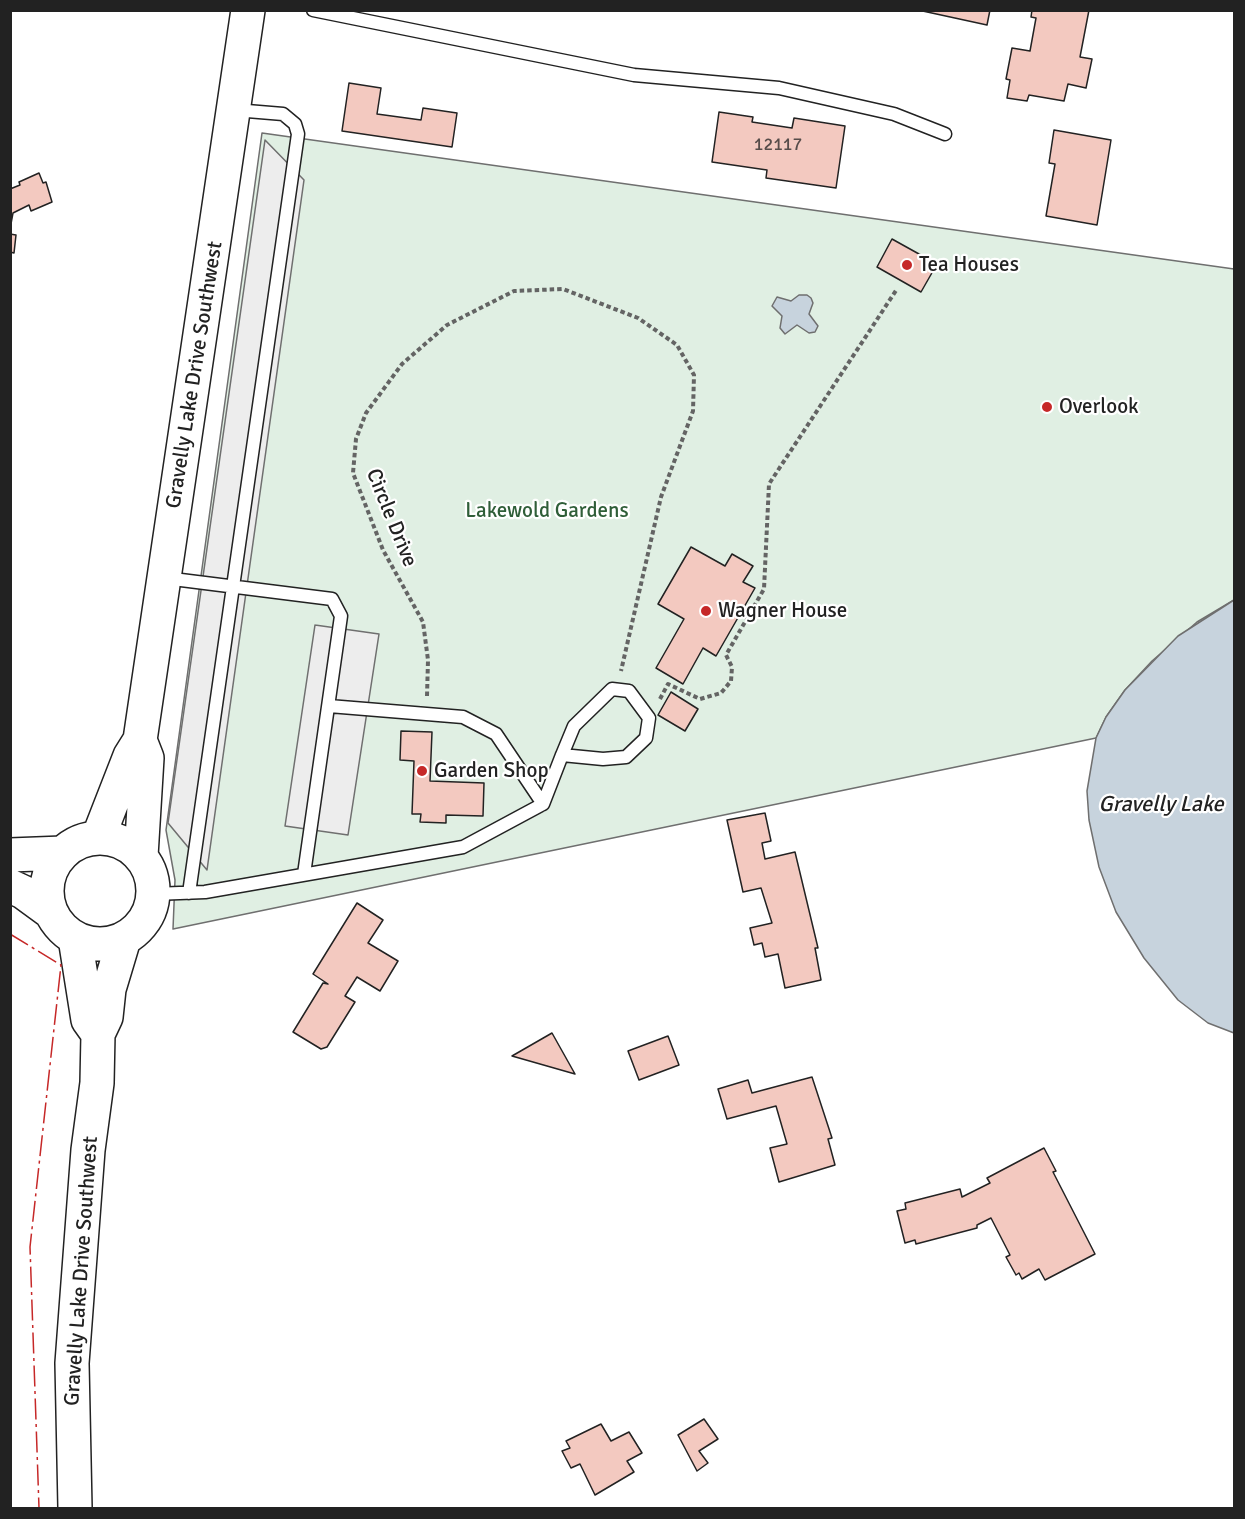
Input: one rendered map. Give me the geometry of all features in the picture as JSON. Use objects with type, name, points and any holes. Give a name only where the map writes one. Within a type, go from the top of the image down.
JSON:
[{"type":"main road","name":"Gravelly Lake Drive Southwest","points":[[98,838],[130,756],[140,740],[248,10]]},
{"type":"main road","name":"Gravelly Lake Drive Southwest","points":[[140,740],[147,758],[141,856]]},
{"type":"main road","points":[[98,838],[124,843],[141,856],[151,871],[154,894],[146,917],[136,930],[111,945],[99,945],[75,938],[56,924],[49,911],[47,884],[51,871],[63,853],[75,845],[98,838]]},
{"type":"main road","points":[[10,855],[63,853]]},
{"type":"main road","points":[[10,886],[23,892],[49,911]]},
{"type":"main road","name":"Gravelly Lake Drive Southwest","points":[[75,938],[88,1020],[98,1034]]},
{"type":"main road","name":"Gravelly Lake Drive Southwest","points":[[75,1509],[72,1363],[88,1150],[97,1083],[98,1034],[106,1017],[109,989],[124,939]]},
{"type":"lane","points":[[313,10],[634,75],[779,88],[894,114],[945,134]]},
{"type":"lane","points":[[189,893],[298,134],[295,124],[283,114],[235,110]]},
{"type":"lane","points":[[164,578],[332,599],[340,616],[341,625],[304,874]]},
{"type":"lane","points":[[154,894],[189,893],[463,847],[543,804],[562,755],[574,726],[612,689],[629,691],[649,718],[646,738],[626,757],[603,759],[562,755]]},
{"type":"lane","points":[[329,706],[463,717],[496,734],[543,804]]},
{"type":"path","name":"Circle Drive","points":[[426,714],[428,660],[423,622],[383,550],[353,473],[356,439],[366,413],[402,364],[447,325],[514,291],[563,289],[638,318],[677,345],[694,375],[693,411],[661,497],[617,690]]},
{"type":"path","points":[[649,718],[668,684],[700,699],[722,693],[731,681],[732,667],[726,655],[764,589],[769,483],[897,289]]},
{"type":"green space","name":"Lakewold Gardens","points":[[262,133],[1234,269],[1234,600],[1197,622],[1152,661],[1125,690],[1106,717],[1096,738],[173,929],[175,880],[166,830]]},
{"type":"shaded area","points":[[265,140],[304,180],[207,870],[168,823]]},
{"type":"shaded area","points":[[315,625],[379,634],[348,835],[285,826]]},
{"type":"water","points":[[799,295],[807,295],[811,298],[813,303],[809,314],[818,326],[815,332],[809,333],[797,325],[785,334],[780,328],[782,316],[772,306],[777,297],[791,301]]},
{"type":"water","name":"Gravelly Lake","points":[[1234,600],[1234,1033],[1208,1023],[1178,1000],[1144,958],[1116,912],[1099,867],[1089,820],[1087,791],[1096,738],[1106,717],[1125,690],[1178,636]]},
{"type":"building","points":[[918,10],[990,10],[987,25]]},
{"type":"building","points":[[1032,10],[1089,10],[1080,57],[1092,59],[1086,88],[1068,84],[1064,101],[1029,95],[1027,101],[1007,98],[1010,80],[1006,79],[1012,48],[1030,51],[1036,18],[1031,17]]},
{"type":"building","points":[[349,83],[381,88],[377,114],[421,120],[423,108],[457,113],[452,147],[342,131]]},
{"type":"building","points":[[719,112],[753,117],[752,122],[792,128],[794,118],[845,126],[836,188],[766,178],[767,170],[712,162]]},
{"type":"building","points":[[1054,130],[1111,140],[1097,225],[1046,216],[1055,164],[1049,163]]},
{"type":"building","points":[[39,173],[43,183],[46,182],[52,202],[31,211],[29,205],[13,213],[10,229],[10,189]]},
{"type":"building","points":[[10,234],[16,235],[14,253],[10,252]]},
{"type":"building","name":"Tea Houses","points":[[892,239],[937,264],[921,292],[877,267]]},
{"type":"building","name":"Wagner House","points":[[691,547],[725,566],[732,554],[753,566],[743,582],[755,588],[716,656],[703,648],[683,684],[656,668],[684,619],[658,604]]},
{"type":"building","points":[[671,692],[698,709],[685,731],[658,715]]},
{"type":"building","name":"Garden Shop","points":[[401,731],[432,732],[430,781],[484,783],[483,816],[446,815],[446,823],[420,822],[421,814],[412,814],[414,761],[400,760]]},
{"type":"building","points":[[765,813],[771,841],[762,843],[765,859],[795,852],[818,948],[815,948],[821,980],[785,988],[778,954],[765,957],[762,943],[754,945],[750,928],[772,923],[761,888],[743,892],[727,820]]},
{"type":"building","points":[[357,903],[383,920],[368,943],[398,961],[380,991],[357,977],[345,996],[355,1002],[327,1047],[321,1049],[293,1032],[323,983],[328,984],[313,974]]},
{"type":"building","points":[[552,1033],[575,1074],[512,1056]]},
{"type":"building","points":[[668,1036],[679,1065],[639,1080],[628,1051]]},
{"type":"building","points":[[812,1077],[832,1138],[828,1139],[835,1165],[779,1182],[770,1148],[787,1144],[776,1106],[727,1119],[718,1089],[748,1080],[752,1093]]},
{"type":"building","points":[[1044,1148],[1056,1171],[1053,1172],[1095,1254],[1045,1280],[1039,1269],[1022,1279],[1019,1273],[1016,1275],[1006,1257],[1010,1255],[991,1218],[977,1225],[977,1228],[916,1244],[915,1240],[905,1243],[897,1211],[906,1209],[905,1203],[960,1189],[962,1197],[990,1183],[987,1178]]},
{"type":"building","points":[[704,1419],[718,1439],[699,1451],[708,1463],[697,1471],[678,1435]]},
{"type":"building","points":[[601,1424],[611,1441],[629,1432],[642,1453],[627,1461],[634,1472],[595,1495],[580,1464],[571,1468],[562,1451],[570,1448],[566,1441]]},
{"type":"power","points":[[10,934],[61,965],[30,1247],[39,1508]]},
{"type":"place","name":"Tea Houses","points":[[907,265]]},
{"type":"place","name":"Overlook","points":[[1047,407]]},
{"type":"place","name":"Wagner House","points":[[706,611]]},
{"type":"place","name":"Garden Shop","points":[[422,771]]}]
